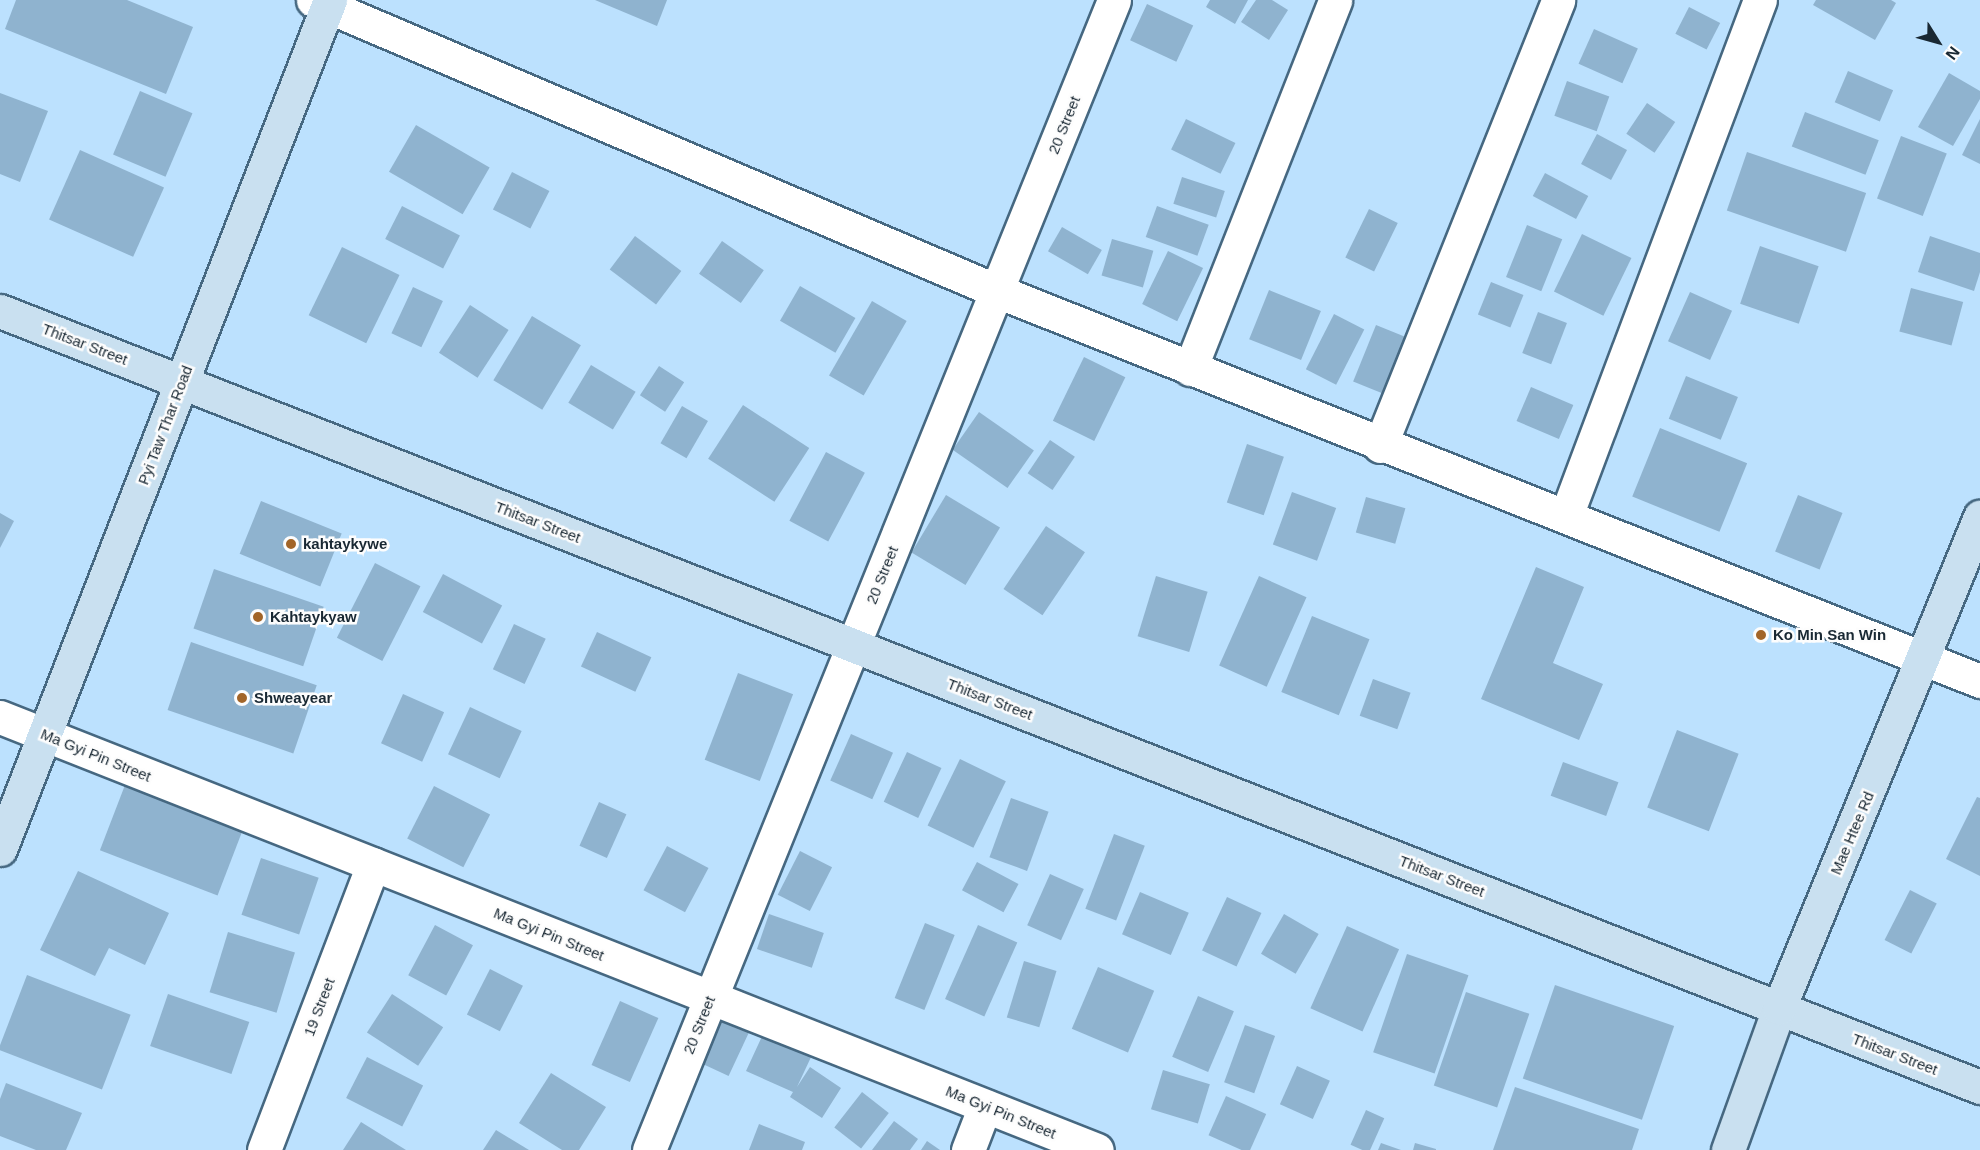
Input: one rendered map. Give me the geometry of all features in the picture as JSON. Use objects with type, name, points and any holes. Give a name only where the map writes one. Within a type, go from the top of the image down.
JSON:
[{"type":"street","name":"20 Street","points":[[649,1150],[1114,0]]},
{"type":"street","points":[[1190,369],[1335,0]]},
{"type":"street","points":[[1380,446],[1558,0]]},
{"type":"street","points":[[1566,516],[1760,0]]},
{"type":"street","points":[[324,2],[997,291],[1380,446],[1566,516],[1980,681]]},
{"type":"street","name":"Pyi Taw Thar Road","points":[[0,849],[182,382],[324,2]]},
{"type":"street","name":"Thitsar Street","points":[[0,311],[1980,1087]]},
{"type":"street","name":"Mae Htee Rd","points":[[1728,1150],[1779,1008],[1925,658],[1980,518]]},
{"type":"street","name":"Ma Gyi Pin Street","points":[[0,717],[1097,1150]]},
{"type":"street","name":"19 Street","points":[[264,1150],[373,864]]},
{"type":"street","points":[[968,1150],[985,1106]]},
{"type":"building","points":[[16,0],[127,0],[193,27],[166,94],[5,29]]},
{"type":"building","points":[[595,0],[667,0],[657,26]]},
{"type":"building","points":[[1210,0],[1248,0],[1235,24],[1206,7]]},
{"type":"building","points":[[1256,0],[1272,0],[1288,10],[1269,40],[1241,22]]},
{"type":"building","points":[[1816,0],[1891,0],[1896,3],[1875,40],[1813,5]]},
{"type":"building","points":[[1147,4],[1193,26],[1176,62],[1130,40]]},
{"type":"building","points":[[1689,7],[1720,23],[1707,50],[1675,34]]},
{"type":"building","points":[[1594,29],[1638,49],[1622,83],[1579,64]]},
{"type":"building","points":[[1848,71],[1893,90],[1880,121],[1835,102]]},
{"type":"building","points":[[1949,73],[1980,91],[1980,99],[1953,146],[1918,127]]},
{"type":"building","points":[[1567,81],[1609,96],[1597,131],[1554,116]]},
{"type":"building","points":[[140,91],[192,113],[166,177],[113,155]]},
{"type":"building","points":[[0,93],[48,111],[20,182],[0,174]]},
{"type":"building","points":[[1647,103],[1675,122],[1654,153],[1626,134]]},
{"type":"building","points":[[1805,112],[1879,140],[1865,175],[1792,147]]},
{"type":"building","points":[[1186,119],[1235,143],[1221,174],[1171,150]]},
{"type":"building","points":[[1980,119],[1980,164],[1962,155]]},
{"type":"building","points":[[416,125],[490,168],[463,214],[389,172]]},
{"type":"building","points":[[1597,134],[1627,150],[1611,180],[1581,164]]},
{"type":"building","points":[[1901,136],[1947,154],[1923,216],[1877,199]]},
{"type":"building","points":[[80,150],[164,187],[133,257],[49,219]]},
{"type":"building","points":[[1747,152],[1866,193],[1846,252],[1727,211]]},
{"type":"building","points":[[512,172],[549,191],[530,228],[493,209]]},
{"type":"building","points":[[1545,173],[1588,196],[1576,219],[1533,196]]},
{"type":"building","points":[[1182,177],[1225,191],[1216,218],[1173,204]]},
{"type":"building","points":[[402,206],[460,236],[443,268],[385,239]]},
{"type":"building","points":[[1157,206],[1209,225],[1197,256],[1146,237]]},
{"type":"building","points":[[1369,209],[1398,223],[1374,272],[1345,258]]},
{"type":"building","points":[[1527,225],[1562,239],[1541,291],[1506,277]]},
{"type":"building","points":[[1062,227],[1102,250],[1088,274],[1048,251]]},
{"type":"building","points":[[1582,234],[1631,258],[1603,316],[1554,292]]},
{"type":"building","points":[[635,236],[681,271],[656,304],[610,270]]},
{"type":"building","points":[[1930,236],[1980,253],[1980,272],[1974,291],[1918,272]]},
{"type":"building","points":[[1112,239],[1153,251],[1143,287],[1102,276]]},
{"type":"building","points":[[722,241],[764,270],[741,303],[699,274]]},
{"type":"building","points":[[1760,246],[1819,266],[1799,324],[1740,304]]},
{"type":"building","points":[[342,247],[400,275],[366,343],[309,315]]},
{"type":"building","points":[[1168,251],[1203,268],[1177,321],[1142,304]]},
{"type":"building","points":[[1491,282],[1523,295],[1510,328],[1478,314]]},
{"type":"building","points":[[800,286],[855,318],[835,353],[780,321]]},
{"type":"building","points":[[413,287],[443,301],[421,347],[391,333]]},
{"type":"building","points":[[1911,288],[1963,302],[1952,345],[1899,331]]},
{"type":"building","points":[[1269,290],[1321,311],[1301,360],[1249,339]]},
{"type":"building","points":[[1690,292],[1732,311],[1710,360],[1668,341]]},
{"type":"building","points":[[872,301],[907,321],[864,395],[829,375]]},
{"type":"building","points":[[470,305],[509,330],[478,378],[439,353]]},
{"type":"building","points":[[1538,312],[1567,323],[1551,364],[1522,353]]},
{"type":"building","points":[[1334,314],[1364,329],[1336,385],[1306,369]]},
{"type":"building","points":[[532,316],[581,345],[542,410],[493,380]]},
{"type":"building","points":[[1376,325],[1406,337],[1383,394],[1353,382]]},
{"type":"building","points":[[1084,357],[1125,377],[1094,441],[1053,421]]},
{"type":"building","points":[[591,365],[636,392],[613,429],[568,403]]},
{"type":"building","points":[[659,366],[684,382],[665,412],[640,395]]},
{"type":"building","points":[[1686,376],[1738,397],[1721,440],[1669,419]]},
{"type":"building","points":[[1531,387],[1573,405],[1559,439],[1517,421]]},
{"type":"building","points":[[743,405],[809,448],[774,502],[708,459]]},
{"type":"building","points":[[682,406],[708,421],[686,458],[660,443]]},
{"type":"building","points":[[979,412],[1034,450],[1007,488],[953,450]]},
{"type":"building","points":[[1660,428],[1747,463],[1719,532],[1632,497]]},
{"type":"building","points":[[1050,440],[1075,457],[1053,490],[1028,473]]},
{"type":"building","points":[[1247,444],[1284,457],[1264,515],[1227,503]]},
{"type":"building","points":[[826,452],[865,473],[828,542],[789,521]]},
{"type":"building","points":[[1292,492],[1336,508],[1317,561],[1273,545]]},
{"type":"building","points":[[946,495],[1000,527],[965,585],[911,552]]},
{"type":"building","points":[[1798,495],[1843,513],[1820,570],[1775,552]]},
{"type":"building","points":[[1366,497],[1405,508],[1395,544],[1356,533]]},
{"type":"building","name":"kahtaykywe","points":[[261,501],[342,534],[320,586],[240,554]]},
{"type":"building","points":[[0,513],[14,521],[0,548]]},
{"type":"building","points":[[1046,526],[1085,552],[1042,615],[1004,589]]},
{"type":"building","points":[[375,563],[420,586],[382,661],[337,638]]},
{"type":"building","points":[[1536,567],[1584,587],[1553,663],[1603,684],[1579,740],[1481,699]]},
{"type":"building","name":"Kahtaykyaw","points":[[214,569],[324,607],[303,666],[193,629]]},
{"type":"building","points":[[443,574],[502,605],[482,643],[423,612]]},
{"type":"building","points":[[1156,576],[1208,592],[1189,652],[1138,636]]},
{"type":"building","points":[[1259,576],[1307,597],[1267,687],[1219,666]]},
{"type":"building","points":[[1312,616],[1369,639],[1339,715],[1281,692]]},
{"type":"building","points":[[514,624],[546,639],[525,684],[493,669]]},
{"type":"building","points":[[597,632],[651,657],[635,692],[581,666]]},
{"type":"building","name":"Shweayear","points":[[191,642],[317,685],[293,753],[168,710]]},
{"type":"building","points":[[738,673],[793,694],[760,781],[705,760]]},
{"type":"building","points":[[1373,679],[1411,693],[1397,729],[1360,716]]},
{"type":"building","points":[[403,694],[444,712],[422,762],[381,743]]},
{"type":"building","points":[[470,707],[522,731],[500,778],[448,754]]},
{"type":"building","points":[[1677,730],[1739,754],[1709,831],[1647,807]]},
{"type":"building","points":[[851,734],[893,753],[872,799],[830,781]]},
{"type":"building","points":[[907,752],[941,768],[918,818],[884,802]]},
{"type":"building","points":[[960,759],[1006,781],[973,848],[928,826]]},
{"type":"building","points":[[1563,762],[1618,782],[1606,816],[1551,796]]},
{"type":"building","points":[[125,785],[243,830],[218,896],[100,850]]},
{"type":"building","points":[[434,786],[490,815],[463,867],[407,839]]},
{"type":"building","points":[[1977,797],[1980,798],[1980,876],[1946,859]]},
{"type":"building","points":[[1011,798],[1049,812],[1027,871],[989,857]]},
{"type":"building","points":[[599,802],[626,814],[607,858],[579,846]]},
{"type":"building","points":[[1114,834],[1145,846],[1116,921],[1085,909]]},
{"type":"building","points":[[667,846],[708,868],[685,912],[644,890]]},
{"type":"building","points":[[800,851],[832,867],[810,911],[778,895]]},
{"type":"building","points":[[261,858],[319,878],[299,935],[241,915]]},
{"type":"building","points":[[977,862],[1018,884],[1003,912],[962,890]]},
{"type":"building","points":[[78,871],[169,913],[145,965],[109,948],[95,976],[40,950]]},
{"type":"building","points":[[1050,874],[1084,889],[1061,940],[1027,925]]},
{"type":"building","points":[[1910,890],[1937,904],[1911,954],[1885,940]]},
{"type":"building","points":[[1140,892],[1189,913],[1171,955],[1122,934]]},
{"type":"building","points":[[1227,897],[1261,913],[1237,967],[1202,950]]},
{"type":"building","points":[[769,914],[824,933],[812,968],[757,949]]},
{"type":"building","points":[[1284,914],[1319,934],[1296,974],[1261,954]]},
{"type":"building","points":[[925,923],[955,935],[924,1010],[895,998]]},
{"type":"building","points":[[435,925],[473,945],[446,996],[408,975]]},
{"type":"building","points":[[978,925],[1017,942],[984,1016],[945,999]]},
{"type":"building","points":[[1347,926],[1399,949],[1362,1031],[1310,1008]]},
{"type":"building","points":[[228,932],[295,952],[277,1013],[210,992]]},
{"type":"building","points":[[1407,954],[1468,975],[1435,1073],[1373,1052]]},
{"type":"building","points":[[1024,961],[1057,971],[1039,1027],[1007,1017]]},
{"type":"building","points":[[1098,967],[1154,991],[1128,1053],[1072,1029]]},
{"type":"building","points":[[490,969],[523,986],[500,1031],[467,1014]]},
{"type":"building","points":[[27,975],[131,1015],[102,1089],[0,1050]]},
{"type":"building","points":[[1555,985],[1674,1026],[1642,1120],[1523,1079]]},
{"type":"building","points":[[1466,992],[1529,1014],[1497,1107],[1434,1086]]},
{"type":"building","points":[[168,994],[249,1022],[231,1074],[150,1046]]},
{"type":"building","points":[[392,994],[443,1027],[418,1066],[367,1033]]},
{"type":"building","points":[[1198,996],[1234,1011],[1208,1072],[1172,1057]]},
{"type":"building","points":[[620,1001],[658,1018],[630,1082],[592,1065]]},
{"type":"building","points":[[718,1016],[750,1031],[729,1076],[697,1061]]},
{"type":"building","points":[[1245,1025],[1275,1036],[1254,1093],[1224,1082]]},
{"type":"building","points":[[764,1032],[812,1055],[797,1087],[810,1067],[841,1088],[822,1118],[790,1097],[793,1092],[746,1071]]},
{"type":"building","points":[[367,1057],[423,1086],[402,1127],[346,1098]]},
{"type":"building","points":[[1297,1066],[1330,1081],[1313,1119],[1280,1104]]},
{"type":"building","points":[[1163,1070],[1210,1084],[1198,1124],[1151,1109]]},
{"type":"building","points":[[551,1073],[606,1107],[579,1150],[562,1150],[519,1123]]},
{"type":"building","points":[[6,1083],[82,1113],[66,1150],[36,1150],[0,1136],[0,1099]]},
{"type":"building","points":[[1515,1087],[1639,1129],[1632,1150],[1493,1150]]},
{"type":"building","points":[[862,1092],[889,1113],[861,1148],[834,1127]]},
{"type":"building","points":[[1226,1096],[1266,1114],[1250,1150],[1242,1150],[1209,1135]]},
{"type":"building","points":[[1366,1110],[1384,1118],[1370,1150],[1362,1150],[1351,1145]]},
{"type":"building","points":[[894,1121],[918,1139],[910,1150],[872,1150]]},
{"type":"building","points":[[361,1122],[406,1150],[343,1150]]},
{"type":"building","points":[[759,1124],[805,1142],[802,1150],[749,1150]]},
{"type":"building","points":[[496,1130],[529,1150],[483,1150]]},
{"type":"building","points":[[927,1141],[940,1150],[921,1150]]},
{"type":"building","points":[[1381,1143],[1401,1150],[1378,1150]]},
{"type":"building","points":[[1415,1143],[1436,1149],[1436,1150],[1413,1150]]},
{"type":"place","name":"kahtaykywe","points":[[291,544]]},
{"type":"place","name":"Kahtaykyaw","points":[[258,617]]},
{"type":"place","name":"Ko Min San Win","points":[[1761,635]]},
{"type":"place","name":"Shweayear","points":[[242,698]]}]
